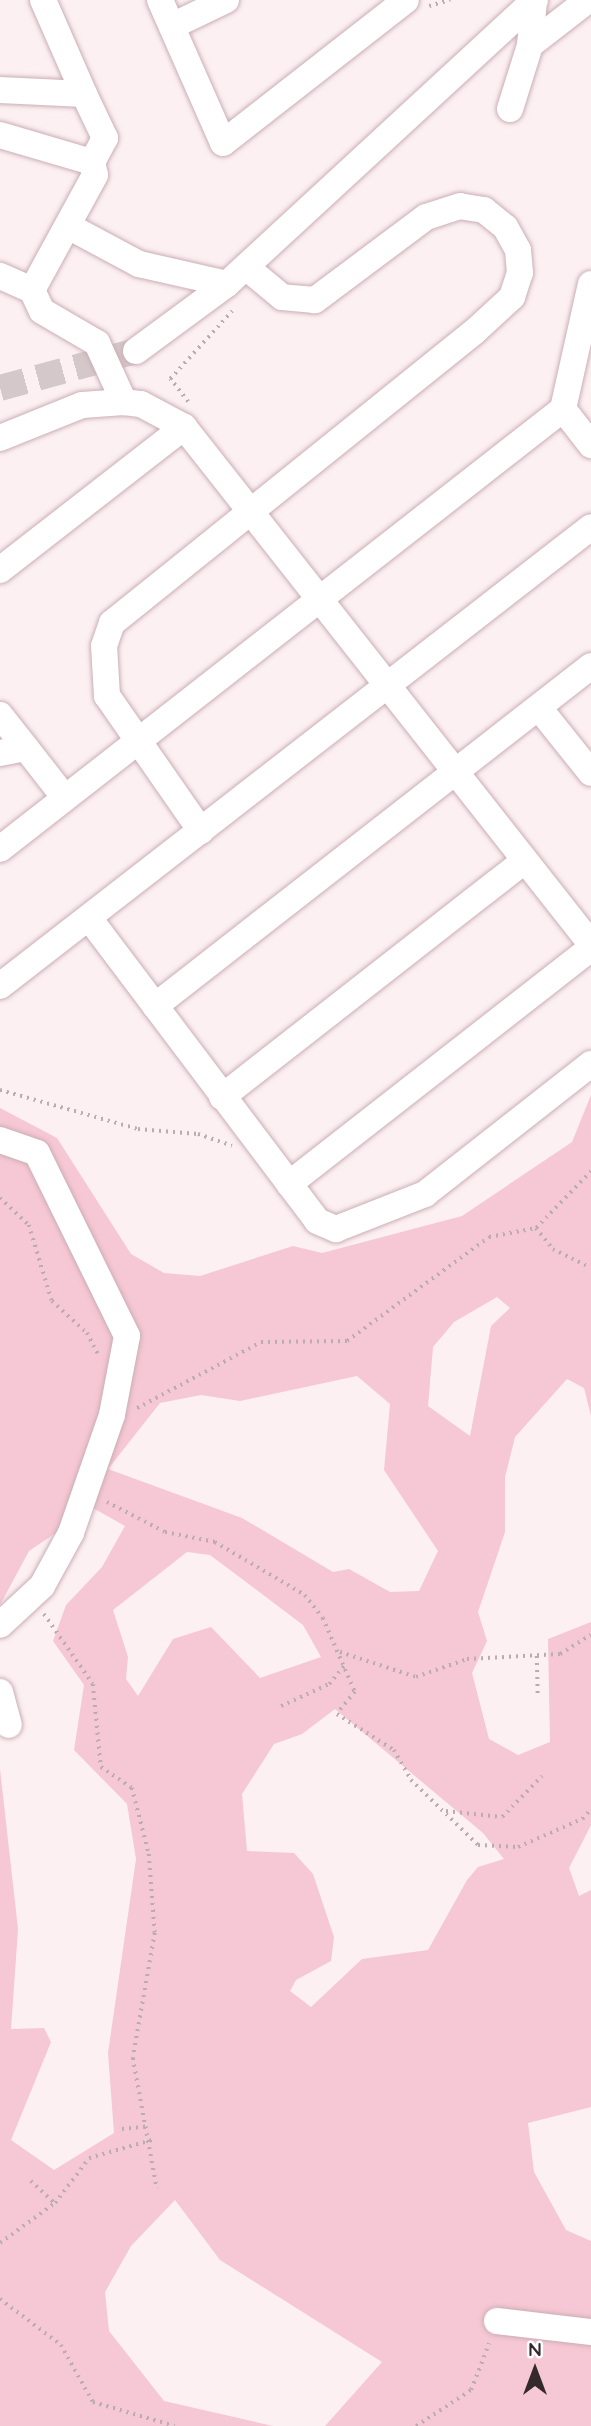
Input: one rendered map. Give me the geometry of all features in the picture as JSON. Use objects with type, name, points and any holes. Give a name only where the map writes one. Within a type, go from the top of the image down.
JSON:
[{"type":"street","points":[[32,290],[95,175],[92,162],[105,138],[43,0]]},
{"type":"street","points":[[160,0],[223,143],[351,36],[406,6],[406,0]]},
{"type":"street","points":[[172,26],[226,0]]},
{"type":"street","points":[[510,109],[530,45],[534,0]]},
{"type":"street","points":[[136,351],[236,275],[534,0]]},
{"type":"street","points":[[530,45],[588,0]]},
{"type":"street","points":[[0,90],[84,94]]},
{"type":"street","points":[[0,135],[92,162]]},
{"type":"street","points":[[68,226],[139,264],[236,275],[282,297],[315,300],[426,217],[460,206],[484,209],[505,226],[518,250],[520,274],[512,297],[474,332],[132,602],[107,634],[107,696],[201,831]]},
{"type":"street","points":[[0,276],[32,290],[41,311],[97,343],[124,402]]},
{"type":"street","points":[[0,849],[139,744],[563,410],[591,284]]},
{"type":"street","points":[[0,438],[82,405],[124,402],[141,404],[184,428],[457,772],[591,946],[289,1184]]},
{"type":"street","points":[[563,410],[591,445]]},
{"type":"street","points":[[0,570],[184,428]]},
{"type":"street","points":[[0,986],[591,527]]},
{"type":"street","points":[[155,1006],[591,666]]},
{"type":"street","points":[[539,708],[591,773]]},
{"type":"street","points":[[0,715],[65,798]]},
{"type":"street","points":[[0,753],[26,748]]},
{"type":"street","points":[[222,1097],[524,861]]},
{"type":"street","points":[[89,918],[317,1221],[336,1229],[425,1195],[591,1064]]},
{"type":"street","points":[[0,1140],[37,1153],[127,1336],[108,1429],[82,1490],[84,1503],[71,1533],[31,1597],[0,1625]]},
{"type":"street","points":[[0,1692],[9,1725]]},
{"type":"street","points":[[497,2321],[591,2332]]},
{"type":"path","points":[[184,428],[199,416],[170,379],[231,313],[236,297],[236,275]]},
{"type":"path","points":[[0,1090],[138,1129],[198,1134],[270,1159]]},
{"type":"path","points":[[129,1416],[146,1399],[175,1391],[261,1342],[347,1341],[489,1237],[536,1228],[591,1171]]},
{"type":"path","points":[[0,1198],[29,1225],[52,1301],[87,1333],[103,1371]]},
{"type":"path","points":[[536,1228],[553,1249],[591,1268]]},
{"type":"path","points":[[82,1490],[164,1532],[215,1542],[304,1595],[323,1618],[355,1692],[337,1714],[394,1750],[411,1780],[478,1844],[518,1847],[582,1819],[591,1809]]},
{"type":"path","points":[[31,1597],[93,1684],[101,1767],[132,1788],[149,1854],[155,1933],[133,2058],[152,2140],[157,2189]]},
{"type":"path","points":[[338,1652],[416,1676],[467,1659],[537,1656],[568,1651],[591,1636]]},
{"type":"path","points":[[537,1656],[538,1697]]},
{"type":"path","points":[[281,1706],[328,1684],[344,1666]]},
{"type":"path","points":[[444,1811],[502,1817],[542,1776]]},
{"type":"path","points":[[122,2129],[149,2126]]},
{"type":"path","points":[[0,2243],[55,2203],[89,2158],[152,2140]]},
{"type":"path","points":[[31,2181],[55,2203]]},
{"type":"path","points":[[0,2299],[61,2345],[93,2402],[175,2426]]},
{"type":"path","points":[[416,2426],[471,2390],[497,2321]]},
{"type":"path","points":[[152,2426],[158,2420]]},
{"type":"shaded area","points":[[591,1095],[591,1416],[584,1388],[567,1379],[515,1437],[505,1477],[505,1532],[478,1612],[487,1641],[472,1673],[489,1739],[518,1755],[550,1742],[548,1639],[591,1622],[591,1825],[569,1868],[579,1896],[591,1890],[591,2107],[528,2123],[534,2172],[566,2230],[591,2241],[591,2426],[325,2426],[382,2362],[220,2260],[175,2200],[131,2246],[105,2292],[109,2331],[164,2401],[273,2426],[0,2426],[0,1769],[18,1929],[11,2029],[44,2028],[51,2042],[11,2140],[54,2170],[114,2133],[108,2053],[136,1859],[127,1804],[74,1750],[84,1685],[53,1641],[66,1605],[102,1567],[125,1526],[93,1508],[29,1551],[0,1605],[0,1108],[57,1138],[131,1254],[164,1273],[200,1276],[293,1246],[322,1253],[462,1216],[572,1142]],"holes":[[[497,1297],[510,1308],[491,1326],[470,1436],[428,1406],[433,1347],[454,1322]],[[357,1376],[390,1404],[384,1470],[438,1551],[419,1591],[390,1592],[349,1569],[333,1572],[242,1518],[108,1469],[160,1403],[201,1395],[240,1401]],[[187,1552],[210,1555],[303,1625],[321,1657],[260,1678],[211,1627],[173,1639],[138,1696],[126,1679],[128,1657],[113,1610]],[[335,1709],[483,1833],[504,1859],[478,1867],[467,1880],[428,1950],[362,1959],[311,2007],[290,1991],[296,1980],[331,1961],[334,1937],[313,1874],[294,1853],[247,1851],[242,1794],[274,1744],[302,1734]]]},
{"type":"tunnel","points":[[0,388],[136,351]]}]
